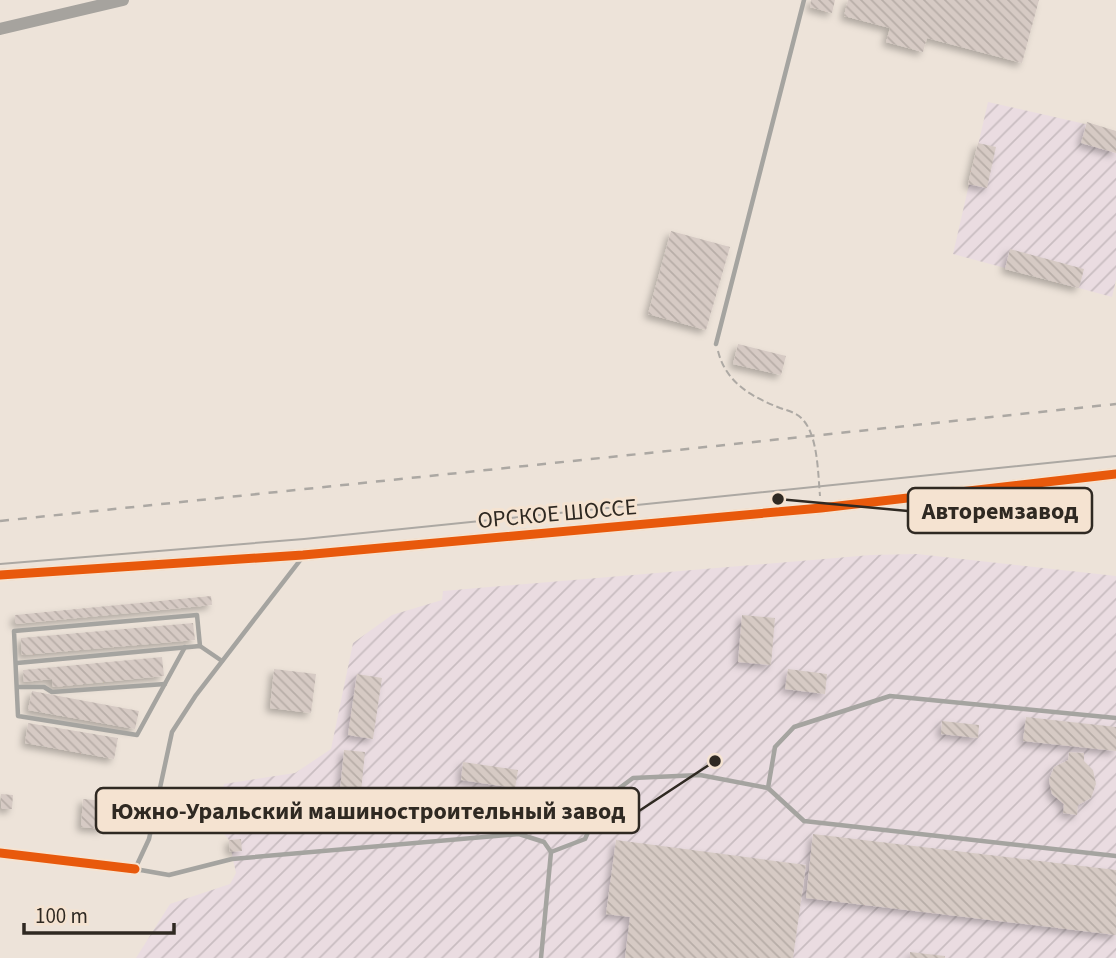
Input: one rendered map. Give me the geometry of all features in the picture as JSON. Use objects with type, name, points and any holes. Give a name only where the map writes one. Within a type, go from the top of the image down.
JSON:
[{"type":"street","points":[[0,29],[123,0]]},
{"type":"street","name":"ОРСКОЕ ШОССЕ","points":[[2,574],[303,555],[821,508],[1116,474]]},
{"type":"street","points":[[0,853],[135,869]]},
{"type":"lane","points":[[716,344],[804,0]]},
{"type":"lane","points":[[303,555],[172,732],[149,839],[135,869],[169,875],[232,859],[519,834],[544,842],[551,852],[541,958]]},
{"type":"lane","points":[[185,648],[137,735],[18,716],[17,663],[13,631],[197,615],[200,646]]},
{"type":"lane","points":[[17,663],[200,646],[222,661]]},
{"type":"lane","points":[[18,688],[44,687],[52,692],[165,684]]},
{"type":"lane","points":[[768,788],[775,747],[794,727],[890,696],[1116,718]]},
{"type":"lane","points":[[551,852],[585,839],[602,801],[633,778],[700,775],[768,788],[804,821],[1116,856]]},
{"type":"path","points":[[716,344],[720,362],[730,377],[750,397],[797,414],[805,422],[816,458],[821,508]]},
{"type":"shaded area","points":[[988,102],[1116,131],[1116,280],[1112,297],[953,254]]},
{"type":"shaded area","points":[[917,554],[1116,576],[1116,958],[136,958],[170,904],[230,884],[236,873],[229,840],[213,820],[224,784],[295,773],[331,749],[353,643],[392,615],[442,600],[443,591],[871,555]]},
{"type":"building","points":[[811,0],[835,0],[832,13],[810,7]]},
{"type":"building","points":[[848,0],[1039,0],[1022,63],[927,38],[923,52],[886,42],[890,28],[844,16]]},
{"type":"building","points":[[1087,122],[1116,131],[1116,153],[1081,143]]},
{"type":"building","points":[[978,143],[996,147],[987,188],[968,184]]},
{"type":"building","points":[[671,231],[730,247],[706,330],[648,314]]},
{"type":"building","points":[[1010,249],[1084,269],[1079,288],[1005,269]]},
{"type":"building","points":[[738,344],[786,356],[781,375],[733,364]]},
{"type":"building","points":[[211,596],[212,605],[15,624],[15,615]]},
{"type":"building","points":[[742,615],[775,618],[771,665],[738,662]]},
{"type":"building","points":[[193,623],[195,640],[22,655],[21,638]]},
{"type":"building","points":[[162,657],[164,676],[53,687],[52,679],[24,682],[23,670]]},
{"type":"building","points":[[274,669],[316,674],[311,713],[270,708]]},
{"type":"building","points":[[788,669],[827,674],[825,694],[785,689]]},
{"type":"building","points":[[357,674],[382,678],[373,739],[348,735]]},
{"type":"building","points":[[32,691],[139,711],[135,729],[28,710]]},
{"type":"building","points":[[1026,717],[1116,727],[1116,751],[1023,741]]},
{"type":"building","points":[[942,721],[979,725],[978,738],[941,734]]},
{"type":"building","points":[[28,723],[118,738],[114,759],[25,743]]},
{"type":"building","points":[[344,750],[365,752],[360,802],[339,800]]},
{"type":"building","points":[[1069,752],[1084,753],[1084,761],[1093,770],[1096,784],[1091,798],[1078,805],[1077,815],[1063,813],[1064,804],[1052,794],[1049,780],[1054,767],[1068,760]]},
{"type":"building","points":[[463,762],[518,770],[515,788],[461,780]]},
{"type":"building","points":[[309,788],[313,820],[243,828],[239,796]]},
{"type":"building","points":[[1,794],[13,795],[12,809],[1,809]]},
{"type":"building","points":[[83,799],[106,801],[104,829],[81,827]]},
{"type":"building","points":[[813,834],[1116,870],[1116,935],[806,898]]},
{"type":"building","points":[[241,839],[242,851],[230,852],[229,840]]},
{"type":"building","points":[[616,840],[806,865],[793,958],[625,958],[630,917],[606,914]]},
{"type":"building","points":[[910,952],[945,956],[945,958],[910,958]]},
{"type":"tram line","points":[[0,564],[304,539],[1116,456]]},
{"type":"railway","points":[[0,521],[1116,404]]},
{"type":"cycle path","points":[[0,575],[303,555],[821,508],[1116,474]]},
{"type":"cycle path","points":[[0,853],[135,869]]},
{"type":"place","name":"Авторемзавод","points":[[778,499]]},
{"type":"place","name":"Южно-Уральский машиностроительный завод","points":[[715,761]]}]
